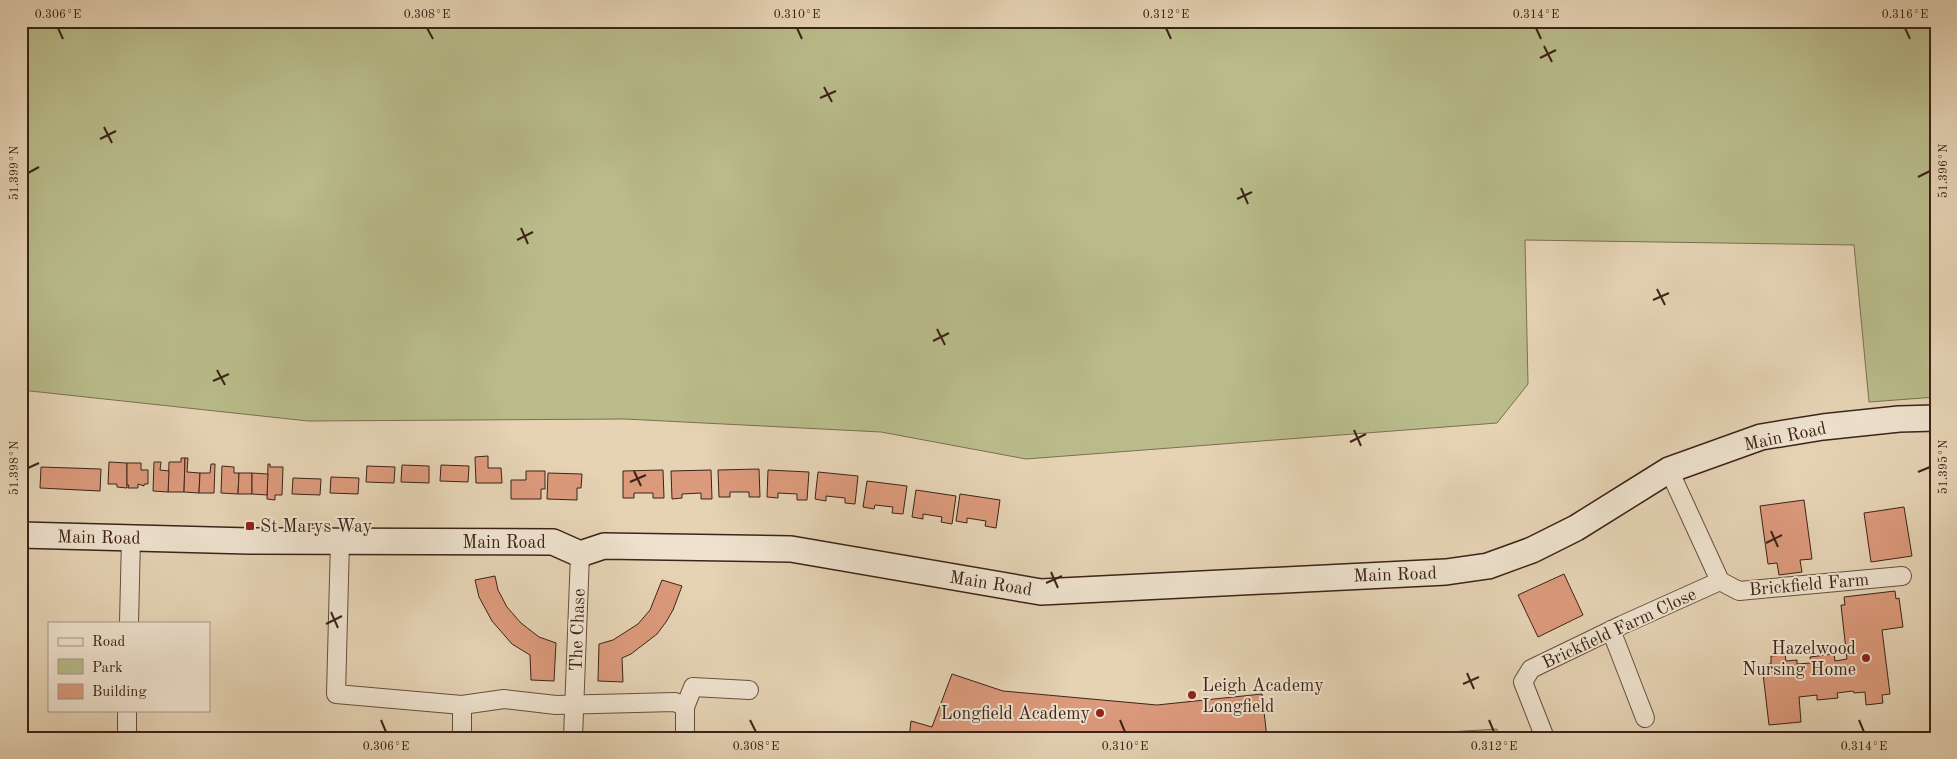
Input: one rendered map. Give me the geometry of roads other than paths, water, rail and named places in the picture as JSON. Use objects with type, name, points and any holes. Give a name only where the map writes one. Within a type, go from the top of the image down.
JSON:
[{"type":"main road","name":"Main Road","points":[[21,535],[340,541],[553,542],[580,554],[604,546],[791,549],[1041,592],[1313,577],[1446,572],[1488,566],[1532,550],[1576,528],[1669,470],[1761,437],[1899,418],[1936,418]]},
{"type":"street","points":[[1669,470],[1720,581]]},
{"type":"street","points":[[129,622],[131,538]]},
{"type":"street","points":[[340,541],[336,694],[462,705],[504,699],[542,704],[574,705],[675,702],[685,707]]},
{"type":"street","name":"The Chase","points":[[573,738],[580,554]]},
{"type":"street","name":"Brickfield Farm","points":[[1720,581],[1739,590],[1902,576]]},
{"type":"street","name":"Brickfield Farm Close","points":[[1545,738],[1523,682],[1532,669],[1611,630],[1720,581]]},
{"type":"street","points":[[1611,630],[1645,718]]},
{"type":"street","points":[[685,738],[685,707],[692,687],[749,690]]},
{"type":"street","points":[[462,705],[462,738]]},
{"type":"street","points":[[127,712],[127,738]]},
{"type":"place","name":"St Marys Way","points":[[250,526]]},
{"type":"place","name":"Hazelwood Nursing Home","points":[[1866,658]]},
{"type":"place","name":"Leigh Academy Longfield","points":[[1192,695]]},
{"type":"place","name":"Longfield Academy","points":[[1100,713]]}]
